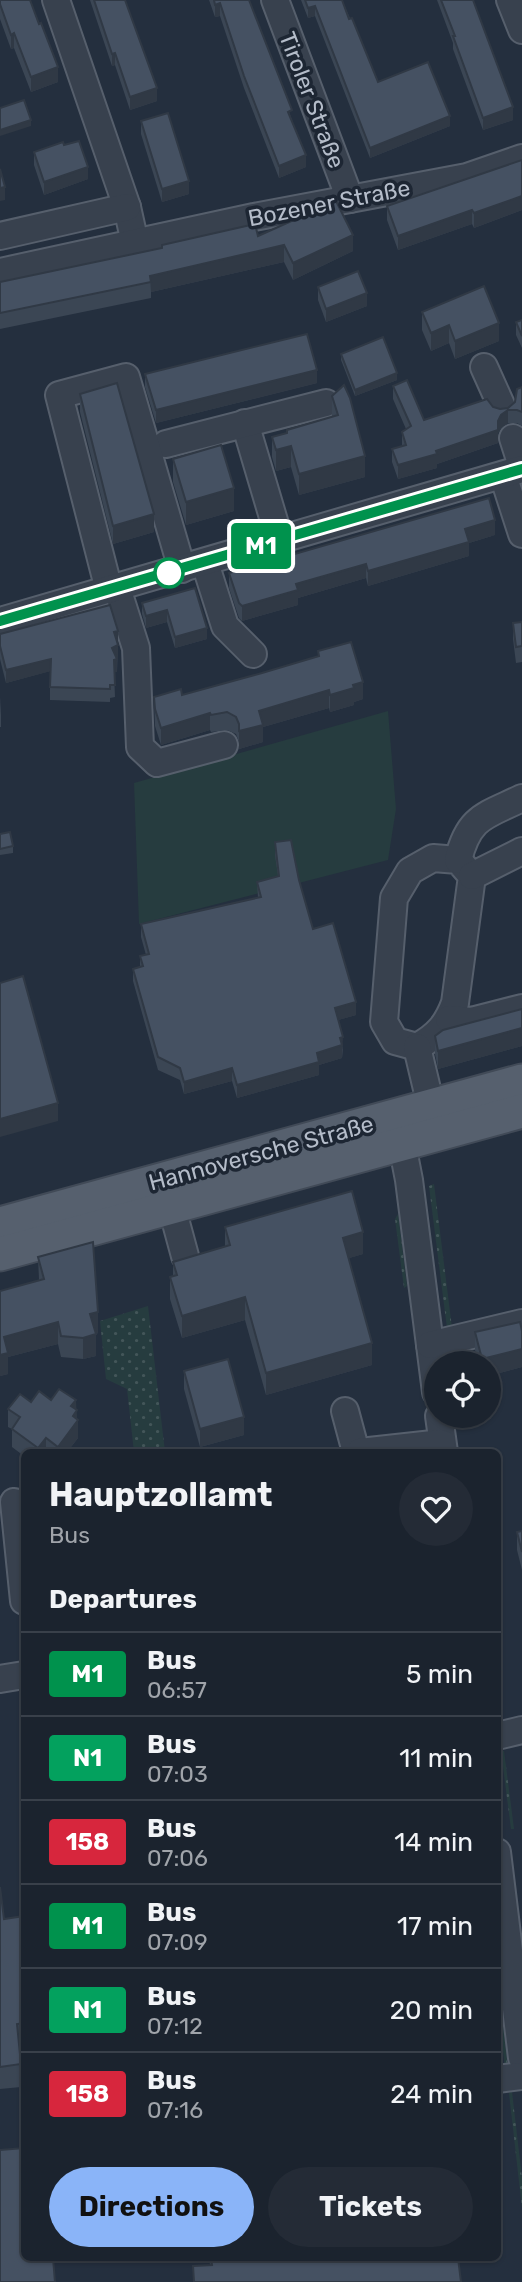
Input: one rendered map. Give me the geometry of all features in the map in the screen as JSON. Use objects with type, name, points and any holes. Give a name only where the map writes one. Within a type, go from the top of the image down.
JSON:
[{"type":"main road","name":"Hannoversche Straße","points":[[0,1224],[522,1081]]},
{"type":"main road","name":"Hannoversche Straße","points":[[0,1254],[522,1111]]},
{"type":"street","points":[[56,0],[127,207],[135,243]]},
{"type":"street","name":"Tiroler Straße","points":[[275,0],[350,199]]},
{"type":"street","points":[[510,0],[522,30]]},
{"type":"street","name":"Bozener Straße","points":[[0,272],[467,177],[522,158]]},
{"type":"street","points":[[0,236],[127,207]]},
{"type":"street","points":[[484,367],[502,407]]},
{"type":"street","points":[[224,744],[157,763],[140,747],[136,648],[113,589],[59,395],[126,377],[193,566],[225,626],[253,654]]},
{"type":"street","points":[[166,444],[326,403]]},
{"type":"street","points":[[245,423],[280,541]]},
{"type":"street","points":[[513,438],[522,534]]},
{"type":"street","points":[[0,621],[516,470]]},
{"type":"street","points":[[522,798],[477,820],[463,841],[465,868],[455,1003],[449,1019],[435,1037],[417,1047],[395,1041],[384,1022],[394,898],[410,871],[433,858],[465,868],[522,851]]},
{"type":"street","points":[[449,1019],[471,1021],[522,1007]]},
{"type":"street","points":[[417,1047],[424,1108],[402,1144],[431,1351]]},
{"type":"street","points":[[172,1208],[185,1256]]},
{"type":"street","points":[[430,1345],[522,1324]]},
{"type":"street","points":[[345,1411],[357,1449]]},
{"type":"street","points":[[422,1449],[443,1448],[440,1428]]},
{"type":"street","points":[[13,1502],[21,1574]]},
{"type":"street","points":[[0,1679],[21,1676]]},
{"type":"street","points":[[501,1735],[522,1730]]},
{"type":"street","points":[[501,1863],[512,1894],[502,1933],[522,2058]]},
{"type":"street","points":[[501,2079],[522,2076]]},
{"type":"green space","points":[[388,711],[396,809],[388,860],[139,924],[134,783]]},
{"type":"green space","points":[[434,1184],[452,1328],[447,1328],[429,1186]]},
{"type":"green space","points":[[398,1214],[407,1286],[404,1288],[395,1219]]},
{"type":"green space","points":[[148,1306],[165,1449],[134,1449],[127,1389],[106,1379],[100,1321]]},
{"type":"green space","points":[[501,1751],[504,1751],[514,1829],[511,1829]]},
{"type":"green space","points":[[501,2009],[508,2067],[505,2068],[501,2035]]},
{"type":"green space","points":[[512,2092],[522,2178],[522,2208],[509,2093]]},
{"type":"building","points":[[0,0],[30,0],[58,67],[31,77],[14,33],[11,35]]},
{"type":"building","points":[[94,0],[125,0],[157,88],[130,97]]},
{"type":"building","points":[[214,0],[249,0],[292,110],[288,112],[306,155],[279,166],[244,76],[220,3],[215,5]]},
{"type":"building","points":[[305,0],[342,0],[378,82],[428,62],[450,116],[370,148],[315,6],[308,8]]},
{"type":"building","points":[[441,0],[473,0],[513,107],[483,118]]},
{"type":"building","points":[[24,100],[31,120],[0,130],[0,108]]},
{"type":"building","points":[[168,113],[189,181],[162,189],[141,121]]},
{"type":"building","points":[[79,141],[88,167],[44,182],[34,152],[63,142],[64,145]]},
{"type":"building","points":[[522,160],[522,196],[398,236],[387,206]]},
{"type":"building","points":[[0,169],[5,187],[0,188]]},
{"type":"building","points":[[336,201],[353,235],[293,263],[284,245],[150,276],[151,282],[0,313],[0,282],[162,248],[162,245],[255,224],[258,236]]},
{"type":"building","points":[[358,271],[367,293],[326,309],[318,287]]},
{"type":"building","points":[[484,286],[499,323],[455,341],[449,325],[431,333],[422,312]]},
{"type":"building","points":[[522,320],[522,336],[516,322]]},
{"type":"building","points":[[307,334],[317,370],[156,410],[145,374]]},
{"type":"building","points":[[383,337],[397,373],[355,390],[341,354]]},
{"type":"building","points":[[407,380],[424,420],[487,399],[493,407],[508,408],[515,402],[517,389],[522,387],[522,412],[508,410],[498,421],[498,430],[436,451],[437,454],[398,465],[392,449],[406,445],[402,432],[411,426],[393,386]]},
{"type":"building","points":[[117,383],[154,514],[113,526],[80,394]]},
{"type":"building","points":[[344,385],[365,456],[299,474],[291,446],[276,450],[272,437],[338,415],[332,396]]},
{"type":"building","points":[[221,445],[234,488],[186,502],[173,459]]},
{"type":"building","points":[[489,498],[495,520],[465,529],[469,542],[368,571],[366,564],[296,584],[298,590],[242,606],[239,603],[229,573]]},
{"type":"building","points":[[195,588],[207,628],[175,637],[167,610],[146,616],[142,603]]},
{"type":"building","points":[[110,605],[118,631],[114,632],[118,645],[112,648],[117,659],[114,660],[115,685],[110,685],[110,689],[50,687],[51,659],[6,670],[0,634]]},
{"type":"building","points":[[522,622],[522,646],[516,647],[513,623]]},
{"type":"building","points":[[351,642],[363,682],[353,685],[354,688],[330,695],[329,690],[259,711],[263,725],[239,731],[236,717],[227,712],[210,713],[161,728],[154,697],[181,689],[182,695],[262,673],[319,656],[318,651]]},
{"type":"building","points":[[10,832],[13,846],[0,849],[0,834]]},
{"type":"building","points":[[291,840],[313,929],[333,923],[356,1002],[335,1008],[343,1037],[340,1038],[342,1045],[317,1053],[319,1062],[237,1085],[232,1068],[184,1082],[180,1068],[158,1057],[133,969],[143,966],[140,956],[149,954],[141,924],[261,897],[257,882],[279,876],[275,842]]},
{"type":"building","points":[[23,976],[58,1103],[0,1119],[0,983]]},
{"type":"building","points":[[522,1009],[522,1028],[438,1051],[435,1036],[443,1030]]},
{"type":"building","points":[[352,1191],[363,1232],[343,1238],[372,1343],[266,1373],[245,1297],[182,1316],[170,1277],[177,1275],[173,1262],[230,1245],[225,1227]]},
{"type":"building","points":[[93,1242],[98,1312],[90,1314],[96,1334],[83,1338],[61,1336],[58,1322],[4,1337],[8,1353],[0,1355],[0,1291],[44,1279],[38,1257]]},
{"type":"building","points":[[520,1322],[522,1349],[501,1354],[501,1351],[480,1351],[475,1332]]},
{"type":"building","points":[[228,1359],[244,1417],[200,1429],[184,1371]]},
{"type":"building","points":[[59,1389],[76,1400],[71,1406],[77,1410],[73,1416],[78,1420],[58,1447],[46,1438],[38,1448],[12,1429],[20,1417],[8,1409],[20,1394],[31,1402],[39,1391],[51,1400]]},
{"type":"building","points":[[522,1531],[522,1552],[517,1532]]},
{"type":"building","points":[[0,1887],[4,1919],[21,1916],[21,2023],[17,2024],[21,2064],[0,2067]]},
{"type":"building","points":[[21,2148],[21,2261],[53,2261],[55,2282],[0,2282],[0,2150]]},
{"type":"building","points":[[211,2261],[458,2261],[461,2282],[194,2282],[193,2266],[212,2265]]},
{"type":"bus line","name":"M1","points":[[0,621],[522,469]]}]
